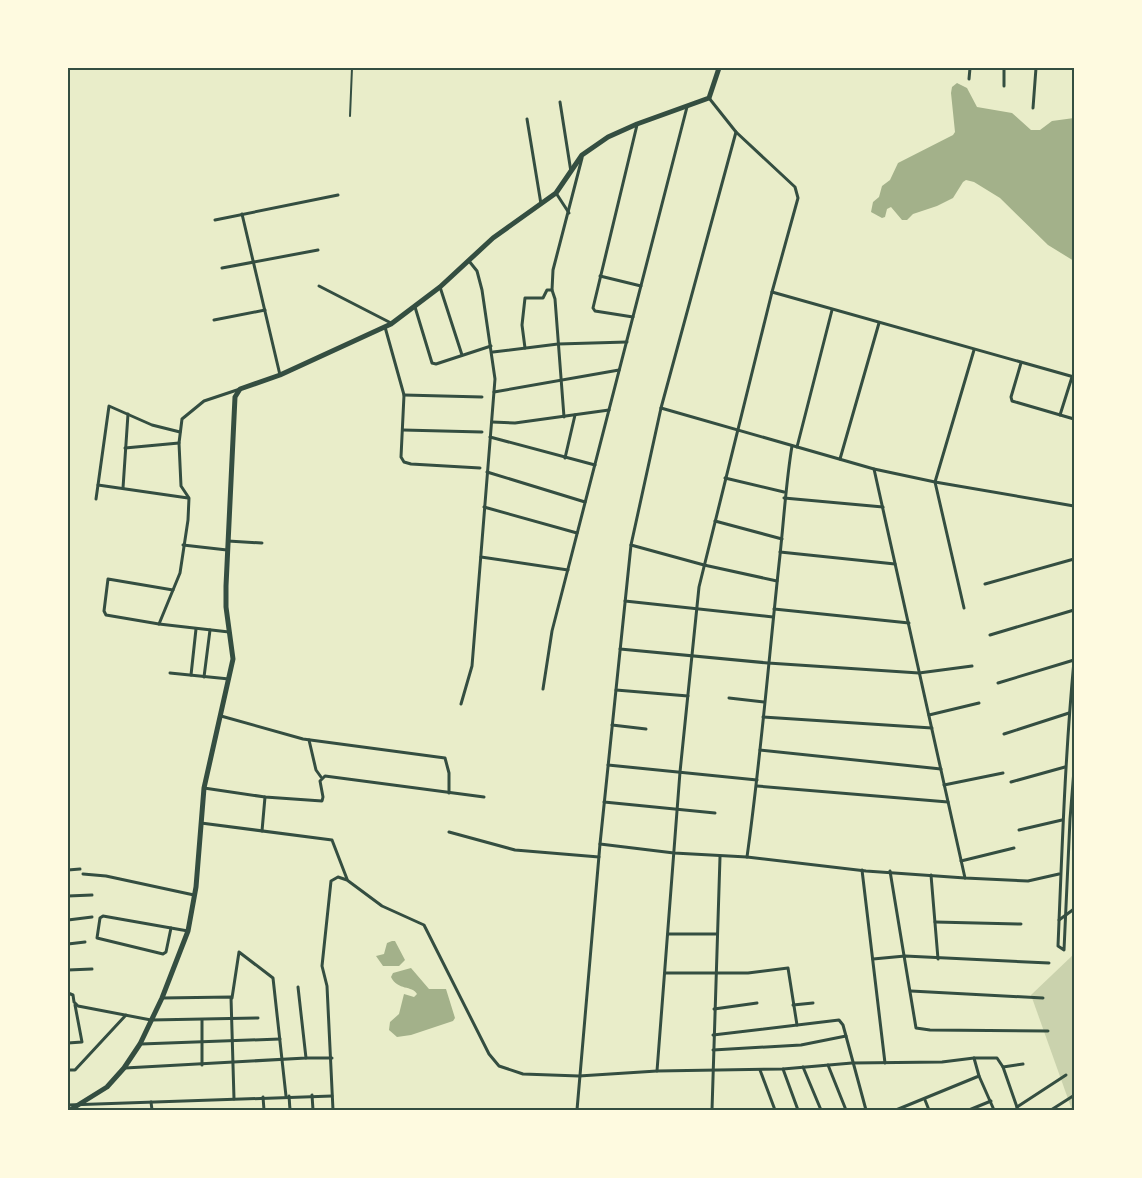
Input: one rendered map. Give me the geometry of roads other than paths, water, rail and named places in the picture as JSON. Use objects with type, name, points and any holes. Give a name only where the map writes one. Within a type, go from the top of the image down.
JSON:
[{"type":"main road","points":[[70,1110],[107,1087],[124,1068],[140,1044],[162,998],[188,931],[194,896],[204,788],[233,659],[231,632],[226,607],[235,397],[240,389],[280,374],[391,324],[440,287],[494,238],[556,193],[582,155],[608,137],[637,124],[709,98],[719,68]]},
{"type":"street","points":[[969,79],[970,68]]},
{"type":"street","points":[[1004,68],[1004,86]]},
{"type":"street","points":[[1034,108],[1036,68]]},
{"type":"street","points":[[657,1071],[680,772],[697,609],[704,566],[725,478],[798,198],[795,187],[736,132],[709,98]]},
{"type":"street","points":[[560,102],[571,173]]},
{"type":"street","points":[[543,689],[552,631],[687,107]]},
{"type":"street","points":[[527,119],[540,204]]},
{"type":"street","points":[[633,317],[593,310],[637,124]]},
{"type":"street","points":[[577,1110],[600,844],[630,545],[661,408],[736,132]]},
{"type":"street","points":[[564,417],[552,290],[553,270],[569,213],[582,155]]},
{"type":"street","points":[[556,193],[569,213]]},
{"type":"street","points":[[215,220],[338,196]]},
{"type":"street","points":[[242,214],[280,374]]},
{"type":"street","points":[[222,268],[318,250]]},
{"type":"street","points":[[461,704],[472,666],[486,472],[494,392],[493,352],[482,290],[477,272],[469,261]]},
{"type":"street","points":[[600,276],[641,286]]},
{"type":"street","points":[[319,286],[391,324]]},
{"type":"street","points":[[440,287],[462,355]]},
{"type":"street","points":[[525,348],[522,326],[525,298],[543,298],[547,290],[552,290]]},
{"type":"street","points":[[772,292],[1073,377],[1060,415]]},
{"type":"street","points":[[414,307],[430,361],[436,364],[491,346]]},
{"type":"street","points":[[797,447],[832,309]]},
{"type":"street","points":[[214,320],[265,310]]},
{"type":"street","points":[[840,459],[879,323]]},
{"type":"street","points":[[385,326],[404,395],[401,458],[404,462],[411,464],[480,468]]},
{"type":"street","points":[[493,352],[558,344],[626,342]]},
{"type":"street","points":[[964,608],[934,482],[974,350]]},
{"type":"street","points":[[1021,363],[1011,397],[1012,401],[1074,420]]},
{"type":"street","points":[[494,392],[620,370]]},
{"type":"street","points":[[159,624],[180,573],[184,544],[189,498],[182,486],[179,442],[182,418],[204,401],[240,389]]},
{"type":"street","points":[[404,395],[482,397]]},
{"type":"street","points":[[96,499],[109,406],[152,425],[180,432]]},
{"type":"street","points":[[661,408],[874,469],[934,482],[1074,506]]},
{"type":"street","points":[[492,422],[515,423],[609,410]]},
{"type":"street","points":[[123,488],[128,414]]},
{"type":"street","points":[[565,458],[575,415]]},
{"type":"street","points":[[403,430],[482,432]]},
{"type":"street","points":[[490,437],[595,465]]},
{"type":"street","points":[[125,448],[179,442]]},
{"type":"street","points":[[747,857],[758,780],[762,717],[782,539],[784,492],[792,445]]},
{"type":"street","points":[[874,469],[965,878]]},
{"type":"street","points":[[486,472],[586,502]]},
{"type":"street","points":[[725,478],[784,492]]},
{"type":"street","points":[[98,484],[189,498]]},
{"type":"street","points":[[784,498],[883,507]]},
{"type":"street","points":[[484,507],[578,534]]},
{"type":"street","points":[[715,521],[782,539]]},
{"type":"street","points":[[228,541],[262,543]]},
{"type":"street","points":[[184,544],[227,550]]},
{"type":"street","points":[[630,545],[704,566],[777,581]]},
{"type":"street","points":[[780,552],[896,564]]},
{"type":"street","points":[[480,557],[568,570]]},
{"type":"street","points":[[985,584],[1074,559]]},
{"type":"street","points":[[173,590],[111,579],[107,581],[104,613],[159,624],[231,632]]},
{"type":"street","points":[[624,601],[773,617]]},
{"type":"street","points":[[774,609],[908,623]]},
{"type":"street","points":[[990,635],[1074,610]]},
{"type":"street","points":[[191,675],[196,628]]},
{"type":"street","points":[[204,676],[210,630]]},
{"type":"street","points":[[620,649],[768,663],[920,673],[972,666]]},
{"type":"street","points":[[998,683],[1074,661],[1065,767],[1060,874],[1058,946],[1064,950],[1074,770]]},
{"type":"street","points":[[170,673],[230,679]]},
{"type":"street","points":[[616,690],[688,696]]},
{"type":"street","points":[[729,698],[764,702]]},
{"type":"street","points":[[929,715],[980,704]]},
{"type":"street","points":[[1004,734],[1069,713]]},
{"type":"street","points":[[221,716],[309,740],[445,758],[449,773],[449,793]]},
{"type":"street","points":[[762,717],[932,728]]},
{"type":"street","points":[[612,725],[646,729]]},
{"type":"street","points":[[204,788],[266,797],[322,801],[322,777],[316,770],[309,740]]},
{"type":"street","points":[[760,750],[941,769]]},
{"type":"street","points":[[608,765],[758,780]]},
{"type":"street","points":[[1011,782],[1065,767]]},
{"type":"street","points":[[944,785],[1003,773]]},
{"type":"street","points":[[322,777],[484,797]]},
{"type":"street","points":[[757,786],[948,802]]},
{"type":"street","points":[[262,831],[266,797]]},
{"type":"street","points":[[604,802],[714,813]]},
{"type":"street","points":[[1019,830],[1062,820]]},
{"type":"street","points":[[201,823],[332,840],[347,880]]},
{"type":"street","points":[[449,832],[515,850],[599,857]]},
{"type":"street","points":[[1070,845],[1074,841]]},
{"type":"street","points":[[600,844],[674,853],[747,857],[862,870],[965,878],[1028,881],[1060,874]]},
{"type":"street","points":[[961,861],[1014,848]]},
{"type":"street","points":[[712,1110],[720,857]]},
{"type":"street","points":[[68,870],[80,869]]},
{"type":"street","points":[[862,870],[886,1063]]},
{"type":"street","points":[[890,872],[916,1028],[930,1030],[1048,1031]]},
{"type":"street","points":[[83,874],[106,876],[194,896]]},
{"type":"street","points":[[931,875],[938,958]]},
{"type":"street","points":[[333,1110],[332,1058],[327,986],[322,966],[331,882],[338,877],[347,880],[382,906],[424,925],[489,1054],[499,1066],[523,1074],[579,1076],[657,1071],[760,1070],[852,1063],[942,1062],[974,1058],[997,1058],[1003,1067],[1017,1109],[1066,1075]]},
{"type":"street","points":[[68,896],[92,894]]},
{"type":"street","points":[[1059,920],[1067,916],[1074,909]]},
{"type":"street","points":[[171,928],[165,954],[97,936],[100,918],[103,916],[171,928],[188,931]]},
{"type":"street","points":[[68,920],[92,917]]},
{"type":"street","points":[[935,922],[1021,924]]},
{"type":"street","points":[[668,934],[717,934]]},
{"type":"street","points":[[68,944],[84,942]]},
{"type":"street","points":[[234,1099],[232,998],[239,952],[273,978],[282,1061],[290,1110]]},
{"type":"street","points":[[873,958],[905,956],[1049,963]]},
{"type":"street","points":[[665,973],[748,973],[788,968],[797,1025]]},
{"type":"street","points":[[68,970],[92,969]]},
{"type":"street","points":[[298,987],[306,1058]]},
{"type":"street","points":[[911,991],[1043,998]]},
{"type":"street","points":[[68,993],[73,995],[82,1042],[68,1043]]},
{"type":"street","points":[[162,998],[232,998]]},
{"type":"street","points":[[714,1009],[757,1003]]},
{"type":"street","points":[[793,1004],[813,1003]]},
{"type":"street","points":[[75,1004],[151,1020],[232,1020],[258,1018]]},
{"type":"street","points":[[68,1070],[74,1070],[126,1014]]},
{"type":"street","points":[[202,1020],[202,1065]]},
{"type":"street","points":[[713,1035],[839,1020],[843,1024],[866,1110]]},
{"type":"street","points":[[713,1050],[801,1045],[846,1036]]},
{"type":"street","points":[[140,1044],[280,1039]]},
{"type":"street","points":[[124,1068],[332,1058]]},
{"type":"street","points":[[974,1058],[979,1076],[994,1110]]},
{"type":"street","points":[[1003,1067],[1023,1064]]},
{"type":"street","points":[[828,1065],[846,1110]]},
{"type":"street","points":[[803,1067],[821,1110]]},
{"type":"street","points":[[783,1069],[798,1110]]},
{"type":"street","points":[[760,1070],[775,1110]]},
{"type":"street","points":[[896,1110],[925,1100],[979,1076]]},
{"type":"street","points":[[68,1105],[312,1095],[332,1096]]},
{"type":"street","points":[[312,1095],[313,1110]]},
{"type":"street","points":[[1051,1110],[1073,1096]]},
{"type":"street","points":[[263,1097],[264,1110]]},
{"type":"street","points":[[925,1100],[929,1110]]},
{"type":"street","points":[[969,1110],[991,1101]]},
{"type":"street","points":[[151,1102],[152,1110]]},
{"type":"lane","points":[[350,116],[352,68]]}]
